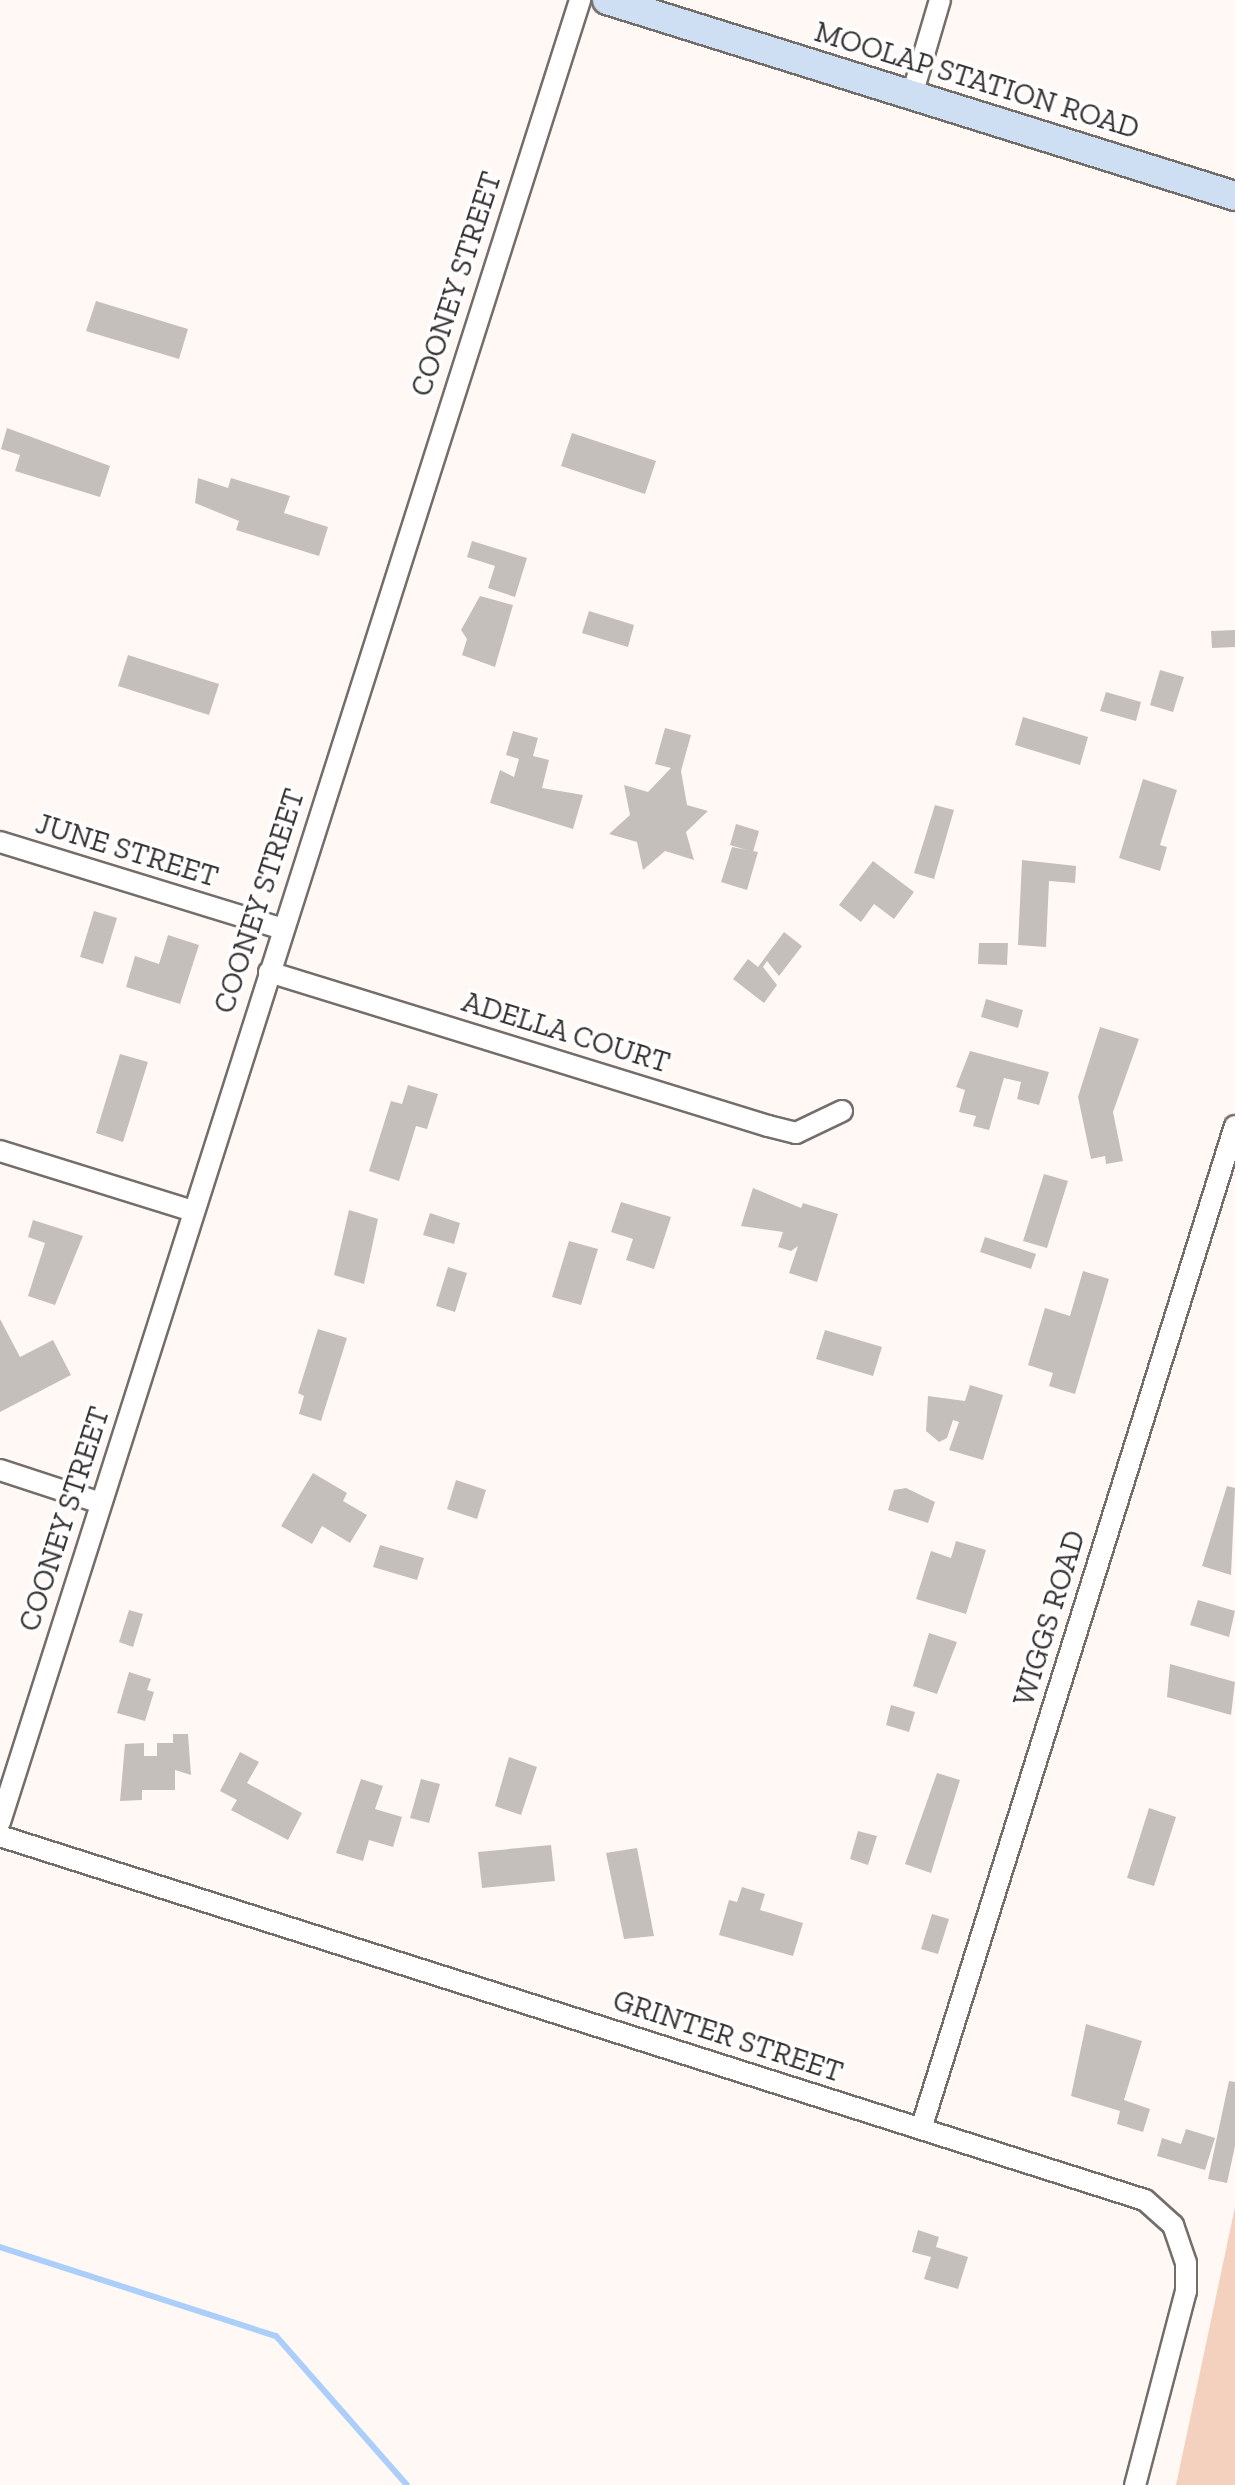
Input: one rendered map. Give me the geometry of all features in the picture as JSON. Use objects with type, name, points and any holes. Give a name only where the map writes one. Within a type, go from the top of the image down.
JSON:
[{"type":"street","name":"COONEY STREET","points":[[0,1822],[8,1769],[101,1503],[580,0]]},
{"type":"street","name":"MOOLAP STATION ROAD","points":[[607,0],[1235,196]]},
{"type":"street","points":[[912,95],[940,0]]},
{"type":"street","name":"JUNE STREET","points":[[0,842],[282,929]]},
{"type":"street","name":"ADELLA COURT","points":[[269,972],[796,1133],[842,1111]]},
{"type":"street","name":"WIGGS ROAD","points":[[921,2129],[1235,1126]]},
{"type":"street","points":[[0,1151],[193,1211]]},
{"type":"street","points":[[0,1470],[101,1503]]},
{"type":"street","name":"GRINTER STREET","points":[[0,1836],[1126,2192],[1163,2212],[1173,2225],[1186,2263],[1186,2291],[1135,2485]]},
{"type":"shaded area","points":[[1235,2207],[1235,2485],[1176,2485]]},
{"type":"building","points":[[96,301],[188,329],[179,359],[86,331]]},
{"type":"building","points":[[7,428],[110,466],[100,497],[15,471],[20,455],[1,449]]},
{"type":"building","points":[[572,433],[656,461],[645,494],[561,466]]},
{"type":"building","points":[[198,478],[228,488],[231,478],[290,496],[284,513],[328,527],[319,556],[236,530],[239,521],[195,503]]},
{"type":"building","points":[[472,541],[527,558],[515,597],[488,588],[495,566],[467,557]]},
{"type":"building","points":[[480,596],[513,605],[495,667],[462,655],[467,639],[461,630]]},
{"type":"building","points":[[589,611],[634,625],[628,647],[582,633]]},
{"type":"building","points":[[1235,630],[1235,647],[1212,648],[1211,631]]},
{"type":"building","points":[[128,655],[219,684],[209,715],[118,686]]},
{"type":"building","points":[[1160,670],[1184,677],[1173,712],[1150,705]]},
{"type":"building","points":[[1106,692],[1141,702],[1136,721],[1100,711]]},
{"type":"building","points":[[1023,717],[1088,737],[1080,765],[1015,745]]},
{"type":"building","points":[[665,728],[691,735],[681,771],[687,805],[708,811],[686,832],[694,860],[665,851],[643,870],[637,842],[609,834],[630,815],[624,785],[648,792],[671,768],[655,764]]},
{"type":"building","points":[[513,731],[538,738],[533,756],[549,760],[542,788],[583,795],[573,829],[490,803],[500,770],[514,777],[519,759],[506,755]]},
{"type":"building","points":[[1143,779],[1177,790],[1160,845],[1167,847],[1160,871],[1119,858]]},
{"type":"building","points":[[935,805],[954,810],[934,879],[914,873]]},
{"type":"building","points":[[736,824],[759,831],[753,852],[730,845]]},
{"type":"building","points":[[732,847],[758,852],[747,890],[721,882]]},
{"type":"building","points":[[1022,860],[1076,866],[1075,883],[1049,881],[1046,947],[1018,945]]},
{"type":"building","points":[[873,861],[914,892],[894,919],[874,904],[861,922],[839,905]]},
{"type":"building","points":[[94,911],[117,918],[103,964],[80,957]]},
{"type":"building","points":[[784,932],[802,946],[779,976],[767,961],[763,967],[777,985],[764,1003],[733,979],[748,959],[758,967]]},
{"type":"building","points":[[168,935],[199,945],[180,1004],[126,987],[135,956],[159,964]]},
{"type":"building","points":[[979,943],[1008,943],[1007,965],[978,964]]},
{"type":"building","points":[[986,999],[1023,1010],[1018,1028],[981,1017]]},
{"type":"building","points":[[1100,1027],[1139,1039],[1113,1112],[1123,1161],[1106,1164],[1105,1156],[1091,1159],[1078,1097]]},
{"type":"building","points":[[970,1051],[1049,1072],[1039,1105],[1017,1099],[1021,1082],[1004,1078],[989,1130],[973,1126],[976,1116],[959,1112],[965,1090],[956,1087]]},
{"type":"building","points":[[120,1054],[148,1062],[123,1142],[96,1133]]},
{"type":"building","points":[[408,1085],[438,1094],[427,1129],[416,1126],[399,1181],[369,1171],[391,1101],[402,1104]]},
{"type":"building","points":[[1044,1174],[1068,1181],[1047,1248],[1023,1241]]},
{"type":"building","points":[[753,1188],[801,1208],[803,1203],[838,1214],[817,1282],[789,1273],[798,1246],[791,1251],[778,1247],[783,1232],[741,1226]]},
{"type":"building","points":[[621,1202],[671,1217],[654,1269],[626,1260],[633,1239],[611,1232]]},
{"type":"building","points":[[349,1210],[378,1219],[364,1284],[334,1275]]},
{"type":"building","points":[[430,1213],[460,1223],[454,1244],[423,1235]]},
{"type":"building","points":[[33,1220],[83,1236],[55,1305],[28,1296],[45,1243],[28,1237]]},
{"type":"building","points":[[985,1237],[1036,1254],[1031,1269],[980,1252]]},
{"type":"building","points":[[569,1241],[598,1249],[581,1305],[552,1297]]},
{"type":"building","points":[[448,1267],[467,1273],[455,1312],[436,1306]]},
{"type":"building","points":[[1083,1271],[1109,1279],[1075,1394],[1049,1386],[1053,1373],[1028,1365],[1045,1308],[1070,1316]]},
{"type":"building","points":[[0,1319],[20,1357],[53,1340],[71,1375],[0,1412]]},
{"type":"building","points":[[318,1329],[347,1338],[321,1421],[299,1414],[304,1396],[298,1393]]},
{"type":"building","points":[[825,1330],[882,1347],[873,1376],[816,1359]]},
{"type":"building","points":[[970,1385],[1003,1395],[983,1460],[949,1450],[959,1422],[953,1420],[947,1438],[939,1442],[926,1431],[928,1396],[965,1401]]},
{"type":"building","points":[[313,1473],[347,1493],[343,1501],[367,1515],[350,1543],[322,1526],[312,1544],[281,1526]]},
{"type":"building","points":[[456,1480],[486,1490],[477,1519],[447,1509]]},
{"type":"building","points":[[1227,1486],[1235,1488],[1231,1575],[1202,1566]]},
{"type":"building","points":[[906,1488],[935,1502],[928,1523],[888,1510],[894,1490]]},
{"type":"building","points":[[956,1541],[986,1550],[966,1614],[916,1599],[931,1551],[951,1558]]},
{"type":"building","points":[[380,1545],[424,1558],[417,1580],[373,1567]]},
{"type":"building","points":[[1198,1600],[1235,1611],[1229,1637],[1190,1625]]},
{"type":"building","points":[[129,1610],[143,1614],[133,1647],[119,1642]]},
{"type":"building","points":[[929,1633],[957,1642],[937,1694],[913,1686]]},
{"type":"building","points":[[1170,1664],[1235,1682],[1231,1715],[1167,1697]]},
{"type":"building","points":[[129,1672],[151,1679],[147,1690],[154,1692],[145,1721],[117,1713]]},
{"type":"building","points":[[891,1705],[915,1712],[909,1732],[886,1725]]},
{"type":"building","points":[[173,1734],[188,1734],[191,1775],[175,1770],[175,1790],[142,1790],[142,1800],[120,1801],[125,1744],[144,1743],[144,1756],[157,1756],[157,1743],[173,1743]]},
{"type":"building","points":[[240,1752],[259,1762],[247,1783],[302,1813],[288,1840],[231,1810],[237,1800],[220,1791]]},
{"type":"building","points":[[509,1757],[537,1767],[521,1815],[495,1806]]},
{"type":"building","points":[[937,1773],[960,1780],[931,1873],[905,1864]]},
{"type":"building","points":[[361,1779],[383,1786],[375,1809],[402,1817],[393,1847],[369,1840],[363,1861],[336,1853]]},
{"type":"building","points":[[421,1779],[440,1784],[429,1823],[410,1818]]},
{"type":"building","points":[[1149,1808],[1176,1817],[1154,1886],[1127,1878]]},
{"type":"building","points":[[858,1831],[877,1836],[868,1865],[850,1859]]},
{"type":"building","points":[[551,1845],[555,1881],[482,1888],[478,1852]]},
{"type":"building","points":[[637,1848],[654,1936],[624,1939],[606,1853]]},
{"type":"building","points":[[742,1887],[765,1894],[760,1910],[803,1923],[793,1956],[719,1935],[729,1900],[737,1902]]},
{"type":"building","points":[[932,1914],[949,1919],[938,1954],[921,1949]]},
{"type":"building","points":[[1086,2024],[1142,2041],[1124,2100],[1150,2109],[1143,2132],[1117,2124],[1120,2111],[1071,2096]]},
{"type":"building","points":[[1229,2081],[1235,2082],[1235,2146],[1227,2183],[1208,2179]]},
{"type":"building","points":[[1186,2129],[1215,2138],[1205,2170],[1157,2156],[1162,2138],[1181,2144]]},
{"type":"building","points":[[918,2230],[939,2237],[936,2247],[968,2257],[958,2289],[924,2279],[931,2257],[912,2252]]},
{"type":"waterway","points":[[0,2247],[276,2336],[407,2485]]}]
